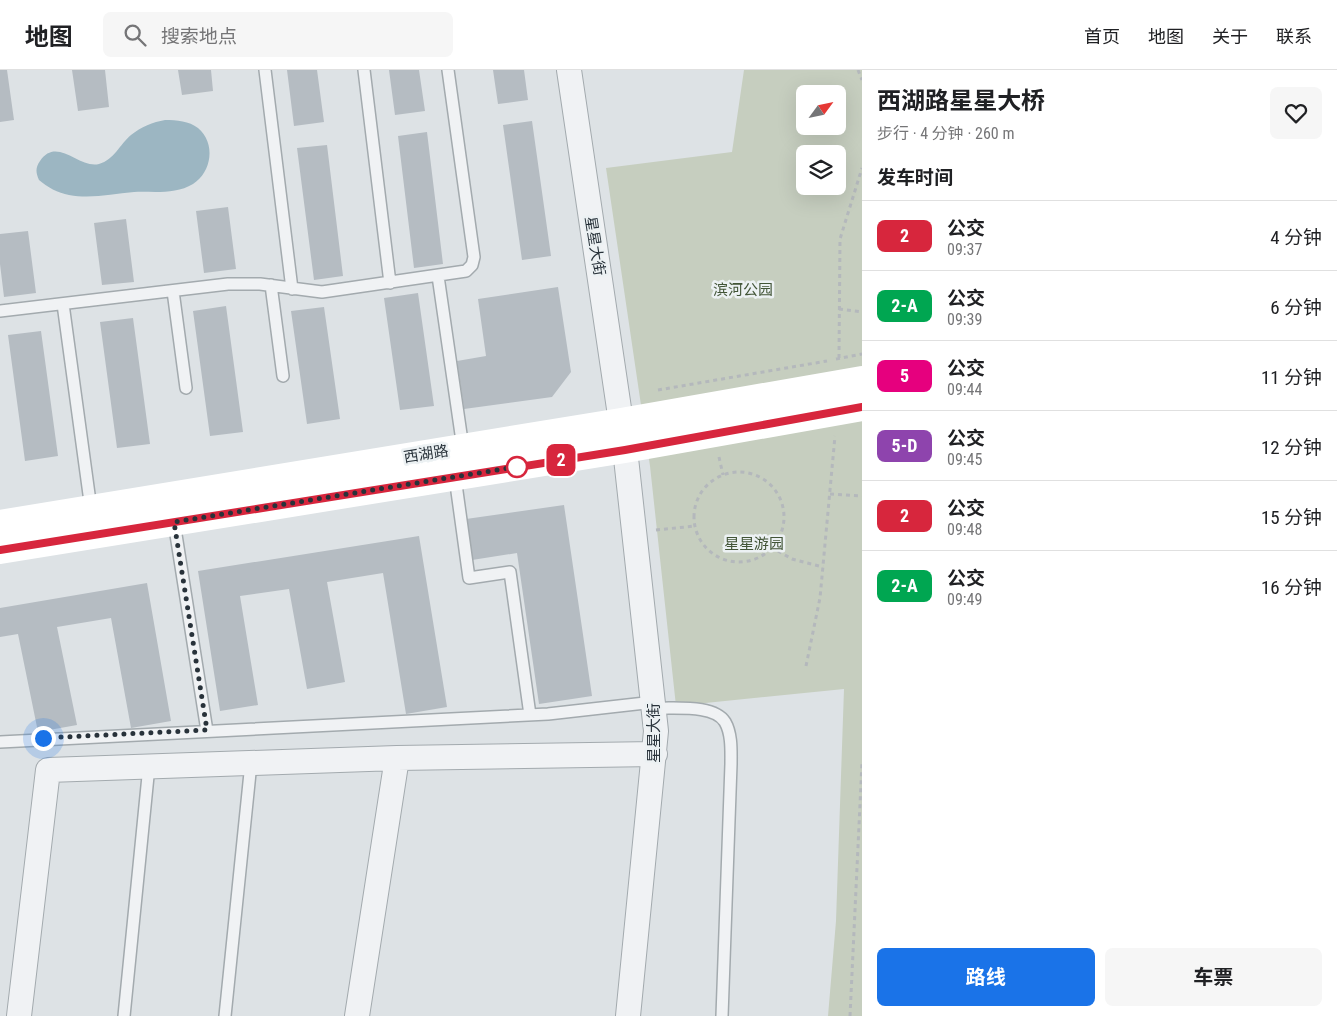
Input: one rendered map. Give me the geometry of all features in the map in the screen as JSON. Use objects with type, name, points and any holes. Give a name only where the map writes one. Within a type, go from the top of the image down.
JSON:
[{"type":"main road","name":"西湖路","points":[[0,524],[622,422],[857,394]]},
{"type":"main road","name":"西湖路","points":[[0,550],[625,450],[857,394]]},
{"type":"street","name":"星星大街","points":[[569,70],[622,422]]},
{"type":"street","name":"星星大街","points":[[625,450],[655,705],[656,754],[628,1016]]},
{"type":"street","points":[[19,1016],[48,770],[397,758],[656,754]]},
{"type":"street","points":[[357,1016],[397,758]]},
{"type":"lane","points":[[265,70],[292,288]]},
{"type":"lane","points":[[364,70],[390,282]]},
{"type":"lane","points":[[0,311],[228,284],[271,285],[322,292],[466,271],[472,265],[474,257],[448,70]]},
{"type":"lane","points":[[438,276],[463,448]]},
{"type":"lane","points":[[271,285],[283,376]]},
{"type":"lane","points":[[173,291],[186,388]]},
{"type":"lane","points":[[63,304],[91,510]]},
{"type":"lane","points":[[454,477],[469,578],[510,572],[530,715]]},
{"type":"lane","points":[[174,522],[207,730]]},
{"type":"lane","points":[[0,742],[530,715],[655,705],[704,709],[718,714],[725,722],[730,736],[731,764],[722,1016]]},
{"type":"lane","points":[[225,1016],[251,763]]},
{"type":"lane","points":[[124,1016],[150,766]]},
{"type":"path","points":[[858,70],[862,80]]},
{"type":"path","points":[[839,358],[840,239],[862,168]]},
{"type":"path","points":[[839,309],[862,312]]},
{"type":"path","points":[[806,666],[820,598],[835,436]]},
{"type":"path","points":[[720,457],[723,475]]},
{"type":"path","points":[[731,472],[746,472],[760,477],[772,487],[780,499],[784,514],[782,529],[765,553],[751,560],[736,562],[721,558],[709,550],[700,539],[695,526],[694,511],[698,497],[706,485],[723,475],[731,472]]},
{"type":"path","points":[[830,494],[862,496]]},
{"type":"path","points":[[634,533],[695,526]]},
{"type":"path","points":[[771,547],[792,559],[823,567]]},
{"type":"path","points":[[850,1016],[862,762]]},
{"type":"green space","points":[[744,70],[862,70],[862,1016],[828,1016],[836,921],[844,689],[676,706],[650,466],[606,168],[732,152]]},
{"type":"water","points":[[165,120],[183,121],[198,128],[204,134],[209,149],[208,165],[199,179],[193,184],[179,190],[164,192],[77,196],[57,191],[39,180],[37,166],[47,154],[61,152],[84,162],[99,164],[109,159],[135,132],[147,125]]},
{"type":"building","points":[[0,70],[7,70],[14,120],[0,122]]},
{"type":"building","points":[[72,70],[105,70],[109,107],[78,111]]},
{"type":"building","points":[[178,70],[211,70],[213,91],[182,95]]},
{"type":"building","points":[[287,70],[317,70],[324,122],[294,126]]},
{"type":"building","points":[[389,70],[419,70],[425,111],[395,115]]},
{"type":"building","points":[[493,70],[524,70],[528,100],[498,104]]},
{"type":"building","points":[[532,121],[551,256],[522,260],[503,125]]},
{"type":"building","points":[[427,132],[443,264],[414,268],[398,136]]},
{"type":"building","points":[[327,145],[343,276],[314,280],[297,148]]},
{"type":"building","points":[[228,207],[236,269],[204,273],[196,211]]},
{"type":"building","points":[[126,219],[134,282],[102,285],[94,223]]},
{"type":"building","points":[[28,231],[36,293],[4,297],[0,264],[0,234]]},
{"type":"building","points":[[558,287],[571,372],[552,397],[464,409],[457,361],[486,356],[478,299]]},
{"type":"building","points":[[418,293],[434,406],[400,410],[384,298]]},
{"type":"building","points":[[226,306],[243,432],[210,436],[193,311]]},
{"type":"building","points":[[324,307],[340,419],[307,424],[291,311]]},
{"type":"building","points":[[133,318],[150,444],[117,448],[100,322]]},
{"type":"building","points":[[41,331],[58,456],[25,461],[8,335]]},
{"type":"building","points":[[564,505],[592,696],[539,704],[517,553],[472,560],[466,519]]},
{"type":"building","points":[[419,536],[447,707],[406,714],[383,573],[327,582],[345,682],[307,689],[289,589],[240,596],[258,705],[220,711],[198,571]]},
{"type":"building","points":[[147,583],[171,721],[131,728],[111,618],[57,627],[77,725],[38,732],[18,634],[0,637],[0,608]]},
{"type":"bus line","name":"2","points":[[0,550],[625,450],[862,407]]},
{"type":"route","points":[[43,738],[207,730],[174,522],[522,466],[517,467]]},
{"type":"park label","name":"滨河公园","points":[[743,290]]},
{"type":"park label","name":"星星游园","points":[[754,544]]}]
